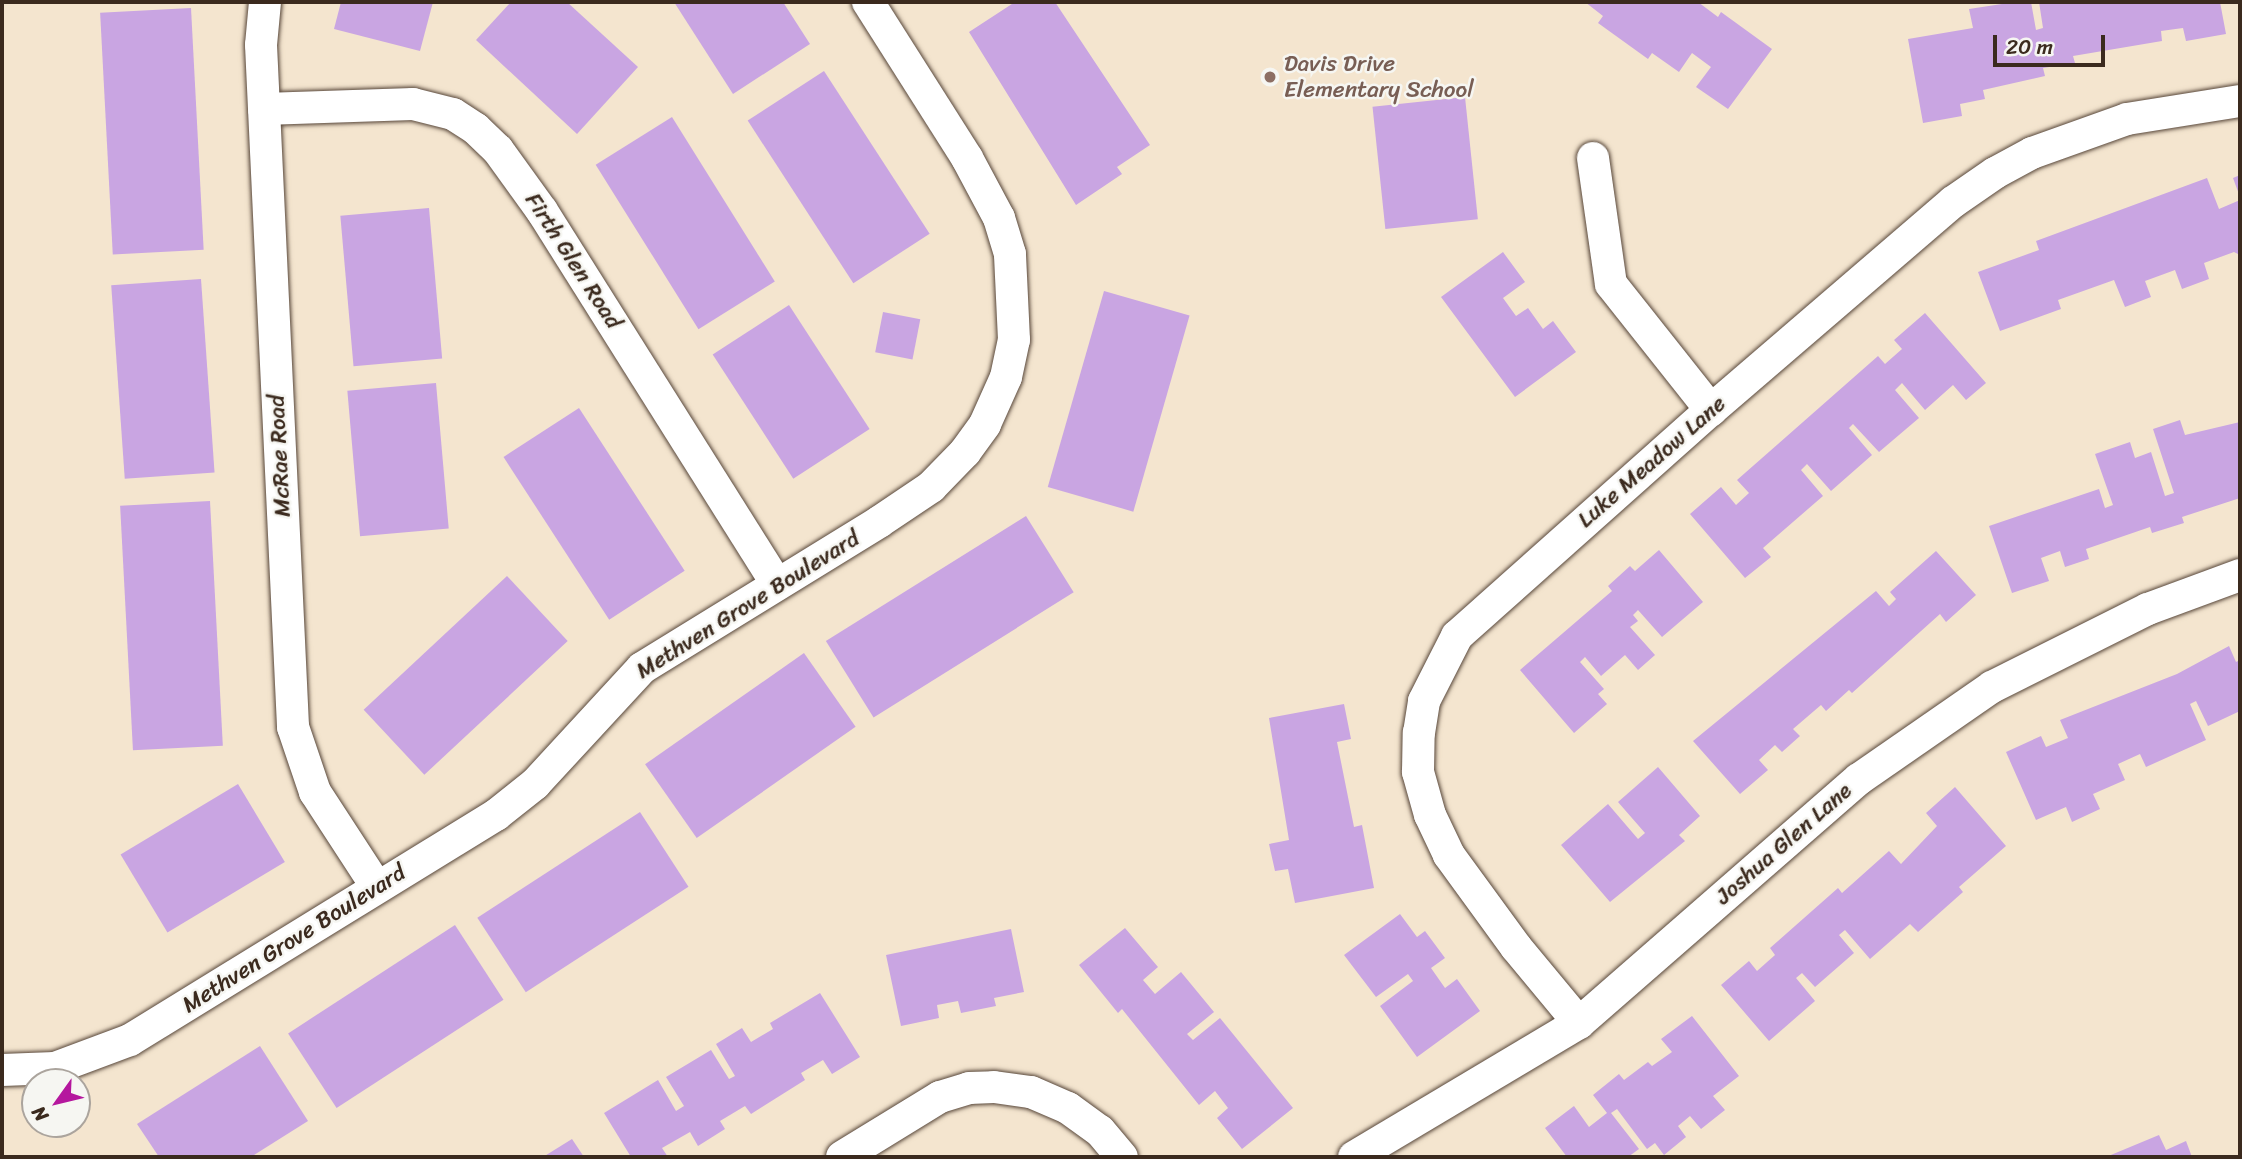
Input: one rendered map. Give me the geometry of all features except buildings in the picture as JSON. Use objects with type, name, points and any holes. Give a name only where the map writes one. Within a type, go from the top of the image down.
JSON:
[{"type":"street","name":"McRae Road","points":[[265,2],[264,109],[293,727],[315,792],[377,887]]},
{"type":"street","name":"Methven Grove Boulevard","points":[[2,1070],[55,1068],[130,1040],[496,815],[535,784],[642,668],[931,487],[985,424],[1006,377],[1014,340],[1010,254],[999,218],[967,158],[868,2]]},
{"type":"street","name":"Luke Meadow Lane","points":[[1579,1023],[1516,947],[1448,855],[1418,772],[1424,701],[1457,636],[1488,604],[1953,202],[1995,173],[2044,148],[2127,119],[2240,101]]},
{"type":"street","name":"Firth Glen Road","points":[[264,109],[413,104],[453,114],[476,129],[498,150],[541,211],[778,584]]},
{"type":"street","points":[[1593,158],[1611,284],[1711,411]]},
{"type":"street","name":"Joshua Glen Lane","points":[[1354,1157],[1579,1023],[1908,742],[2039,660],[2148,608],[2240,575]]},
{"type":"street","points":[[842,1157],[940,1097],[969,1088],[995,1087],[1031,1092],[1068,1108],[1100,1131],[1122,1157]]},
{"type":"place","name":"Davis Drive Elementary School","points":[[1270,77]]}]
